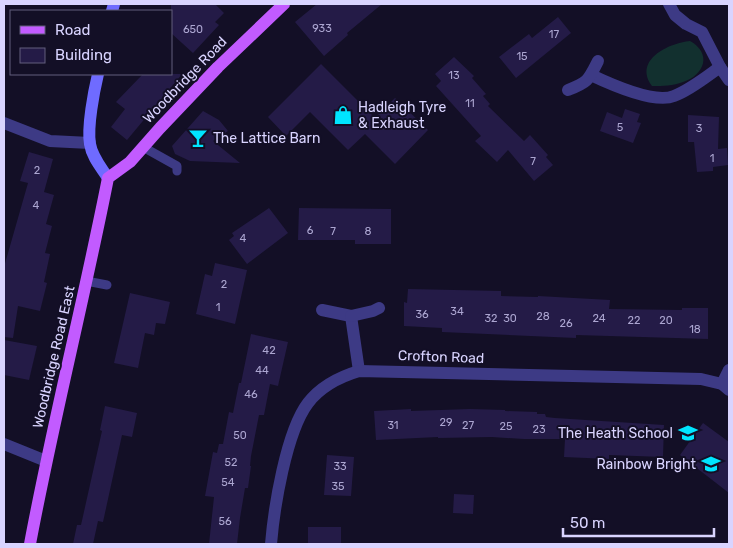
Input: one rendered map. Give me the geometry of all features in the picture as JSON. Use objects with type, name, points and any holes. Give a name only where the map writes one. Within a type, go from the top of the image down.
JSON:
[{"type":"main road","name":"Woodbridge Road","points":[[108,178],[130,162],[218,67],[284,4]]},
{"type":"main road","name":"Woodbridge Road East","points":[[30,544],[46,461],[108,178]]},
{"type":"street","points":[[669,4],[675,15],[686,24],[702,32],[729,80]]},
{"type":"street","points":[[568,90],[585,83],[598,61]]},
{"type":"street","points":[[591,75],[623,88],[662,98],[673,97],[720,67]]},
{"type":"street","points":[[98,75],[90,128],[90,144],[97,162],[108,178]]},
{"type":"street","points":[[4,123],[54,142],[90,144]]},
{"type":"street","points":[[322,310],[350,316],[379,308]]},
{"type":"street","points":[[350,316],[359,371]]},
{"type":"street","points":[[726,387],[729,370]]},
{"type":"street","name":"Crofton Road","points":[[271,544],[280,483],[291,440],[300,415],[309,402],[340,377],[359,371],[701,379],[726,387]]},
{"type":"street","points":[[4,444],[46,461]]},
{"type":"lane","points":[[144,147],[177,166],[177,171]]},
{"type":"lane","points":[[86,281],[107,285]]},
{"type":"green space","points":[[690,41],[701,51],[703,63],[701,69],[691,79],[683,82],[664,86],[652,86],[647,77],[647,68],[650,61],[664,49]]},
{"type":"building","points":[[171,4],[215,4],[224,13],[215,22],[219,25],[193,53],[172,34]]},
{"type":"building","points":[[317,4],[382,4],[347,33],[348,35],[324,56],[295,22]]},
{"type":"building","points":[[558,17],[571,33],[516,78],[499,57],[529,34],[532,38]]},
{"type":"building","points":[[454,57],[474,76],[472,78],[486,94],[483,96],[490,104],[488,106],[524,141],[530,135],[548,155],[546,157],[553,165],[534,181],[508,150],[497,162],[475,141],[481,136],[436,86],[441,81],[435,74]]},
{"type":"building","name":"Hadleigh Tyre & Exhaust","points":[[321,64],[375,118],[395,98],[428,130],[395,164],[365,134],[348,150],[310,112],[286,136],[268,117]]},
{"type":"building","points":[[182,74],[127,140],[111,127],[125,109],[116,102],[142,75]]},
{"type":"building","points":[[625,109],[640,114],[637,122],[641,123],[633,143],[600,131],[607,112],[622,118]]},
{"type":"building","name":"The Lattice Barn","points":[[203,111],[219,120],[228,131],[213,141],[240,163],[190,161],[175,154],[172,146]]},
{"type":"building","points":[[688,115],[719,117],[718,149],[727,148],[728,165],[713,167],[713,171],[697,172],[694,142],[688,142]]},
{"type":"building","points":[[29,152],[53,159],[44,192],[54,195],[46,224],[52,226],[45,253],[50,254],[44,282],[47,283],[40,311],[18,306],[13,338],[4,337],[4,267],[28,183],[20,181]]},
{"type":"building","points":[[269,208],[288,233],[247,264],[229,240],[234,236],[232,233]]},
{"type":"building","points":[[299,208],[391,209],[391,244],[355,244],[355,240],[298,240]]},
{"type":"building","points":[[215,263],[247,270],[235,324],[196,314],[205,274],[212,276]]},
{"type":"building","points":[[408,289],[501,291],[501,296],[610,300],[609,309],[682,310],[682,308],[708,308],[708,339],[576,335],[576,338],[442,332],[442,328],[404,326],[404,302],[407,303]]},
{"type":"building","points":[[130,293],[170,302],[165,324],[156,323],[154,335],[145,333],[138,368],[114,363]]},
{"type":"building","points":[[251,334],[288,342],[278,386],[270,384],[264,415],[259,415],[251,456],[248,488],[245,488],[237,544],[209,544],[214,497],[205,496],[213,452],[217,453],[219,444],[223,444],[229,412],[233,413]]},
{"type":"building","points":[[4,340],[37,346],[29,380],[4,375]]},
{"type":"building","points":[[105,406],[137,413],[132,437],[122,435],[103,522],[98,521],[93,544],[73,544],[77,525],[81,525],[102,431],[100,430]]},
{"type":"building","points":[[411,409],[411,411],[470,409],[537,412],[537,414],[545,414],[546,417],[555,418],[664,425],[663,457],[609,455],[609,459],[564,457],[565,439],[438,437],[376,440],[374,411]]},
{"type":"building","name":"Rainbow Bright","points":[[703,423],[729,442],[729,493],[680,455]]},
{"type":"building","points":[[327,455],[354,457],[351,496],[324,495]]},
{"type":"building","points":[[454,494],[474,495],[473,514],[453,513]]},
{"type":"building","points":[[308,527],[341,527],[341,544],[308,544]]},
{"type":"place","name":"Hadleigh Tyre & Exhaust","points":[[343,115]]},
{"type":"place","name":"The Lattice Barn","points":[[198,138]]},
{"type":"place","name":"The Heath School","points":[[688,433]]},
{"type":"place","name":"Rainbow Bright","points":[[711,464]]}]
